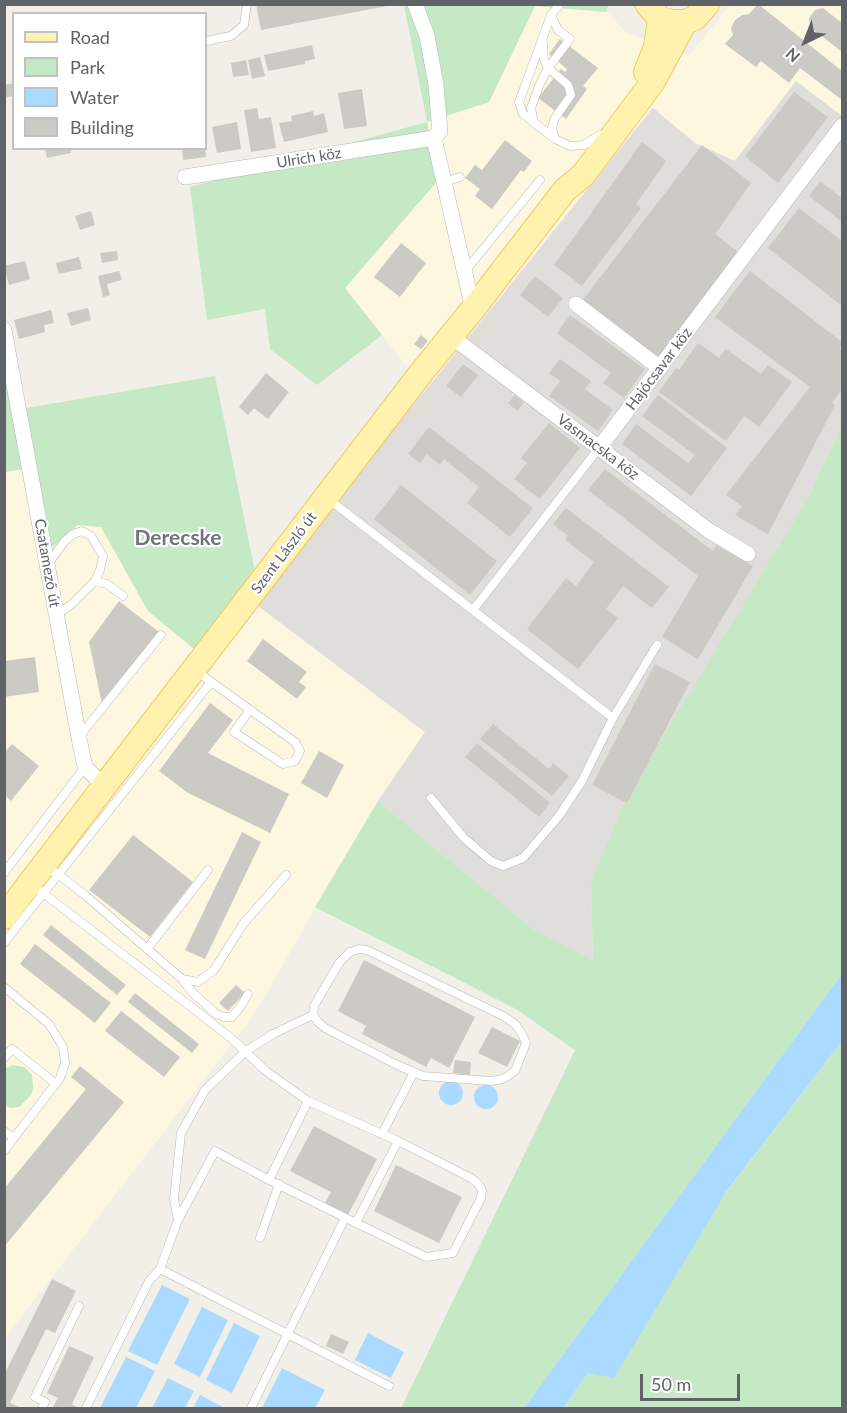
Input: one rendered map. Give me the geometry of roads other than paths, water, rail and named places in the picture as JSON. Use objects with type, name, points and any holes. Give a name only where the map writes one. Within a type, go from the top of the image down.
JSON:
[{"type":"main road","points":[[649,10],[672,22],[685,22],[695,18],[707,4]]},
{"type":"main road","points":[[566,190],[573,175],[600,135],[646,73],[656,47],[649,10]]},
{"type":"main road","points":[[566,190],[583,175],[652,83],[685,22]]},
{"type":"main road","name":"Szent László út","points":[[4,916],[44,879],[105,787],[202,676],[326,497],[566,190]]},
{"type":"street","points":[[415,4],[427,36],[436,84],[440,131],[434,138],[473,309]]},
{"type":"street","name":"Hajócsavar köz","points":[[599,448],[843,126]]},
{"type":"street","name":"Ulrich köz","points":[[185,177],[434,138]]},
{"type":"street","points":[[576,304],[660,368]]},
{"type":"street","name":"Csatamező út","points":[[4,330],[85,767]]},
{"type":"street","name":"Vasmacska köz","points":[[452,337],[708,530],[748,554]]},
{"type":"street","points":[[85,767],[105,787]]},
{"type":"lane","points":[[207,41],[231,36],[244,25],[247,4]]},
{"type":"lane","points":[[560,4],[550,15],[519,102],[523,114],[555,139],[570,146],[584,145],[600,135]]},
{"type":"lane","points":[[534,123],[531,108],[548,68],[570,39],[558,30],[550,15]]},
{"type":"lane","points":[[543,35],[542,49],[548,68],[568,85],[571,95],[555,118],[552,128],[555,139]]},
{"type":"lane","points":[[444,182],[460,177]]},
{"type":"lane","points":[[465,271],[540,180]]},
{"type":"lane","name":"Hajócsavar köz","points":[[473,610],[599,448]]},
{"type":"lane","points":[[326,497],[613,718]]},
{"type":"lane","points":[[47,565],[64,542],[73,534],[82,531],[91,536],[103,556],[95,581],[72,604],[56,615]]},
{"type":"lane","points":[[95,581],[107,584],[123,596]]},
{"type":"lane","points":[[79,738],[161,635]]},
{"type":"lane","points":[[431,798],[464,838],[491,861],[503,866],[523,858],[559,816],[582,781],[613,718],[657,645]]},
{"type":"lane","points":[[4,943],[44,879],[202,676],[295,742],[300,752],[295,761],[283,764],[234,732],[249,711]]},
{"type":"lane","points":[[4,873],[85,767]]},
{"type":"lane","points":[[147,949],[208,870]]},
{"type":"lane","points":[[182,979],[198,982],[214,970],[243,924],[286,875]]},
{"type":"lane","points":[[44,879],[147,949],[182,979],[216,1014],[232,1017],[248,994]]},
{"type":"lane","points":[[44,879],[186,1003],[246,1051],[266,1071],[308,1101],[398,1141],[471,1178],[480,1186],[481,1198],[453,1253],[426,1257],[356,1224],[215,1151],[178,1220],[160,1269],[149,1281],[86,1408]]},
{"type":"lane","points":[[359,949],[367,950],[505,1017],[516,1025],[526,1043],[515,1071],[503,1079],[491,1081],[423,1076],[325,1028],[314,1015],[314,1006],[339,963],[350,952],[359,949]]},
{"type":"lane","points":[[4,987],[49,1024],[63,1047],[65,1063],[56,1084],[4,1151]]},
{"type":"lane","points":[[178,1220],[174,1199],[181,1133],[205,1090],[246,1051],[273,1034],[314,1015]]},
{"type":"lane","points":[[4,1058],[12,1048],[56,1084]]},
{"type":"lane","points":[[382,1134],[414,1072]]},
{"type":"lane","points":[[269,1180],[308,1101]]},
{"type":"lane","points":[[4,1131],[14,1138]]},
{"type":"lane","points":[[356,1224],[398,1141]]},
{"type":"lane","points":[[260,1238],[279,1184]]},
{"type":"lane","points":[[251,1408],[345,1218]]},
{"type":"lane","points":[[160,1269],[287,1336],[389,1386]]},
{"type":"lane","points":[[42,1408],[45,1402],[35,1397],[80,1306]]},
{"type":"water","points":[[842,974],[842,1041],[726,1192],[614,1378],[588,1373],[563,1408],[524,1408]]},
{"type":"water","points":[[451,1081],[459,1085],[463,1093],[459,1101],[451,1105],[443,1101],[439,1093],[443,1085]]},
{"type":"water","points":[[486,1085],[494,1089],[498,1097],[494,1105],[486,1109],[478,1105],[474,1097],[478,1089]]},
{"type":"water","points":[[162,1285],[190,1299],[157,1365],[128,1351]]},
{"type":"water","points":[[202,1307],[228,1320],[200,1377],[174,1364]]},
{"type":"water","points":[[234,1323],[260,1336],[232,1393],[206,1380]]},
{"type":"water","points":[[368,1333],[404,1352],[391,1378],[355,1360]]},
{"type":"water","points":[[126,1357],[155,1371],[136,1408],[100,1408]]},
{"type":"water","points":[[282,1368],[325,1390],[315,1408],[262,1408]]},
{"type":"water","points":[[168,1378],[194,1391],[185,1408],[152,1408]]},
{"type":"water","points":[[200,1395],[225,1408],[193,1408]]},
{"type":"district","name":"Derecske","points":[[178,538]]}]
